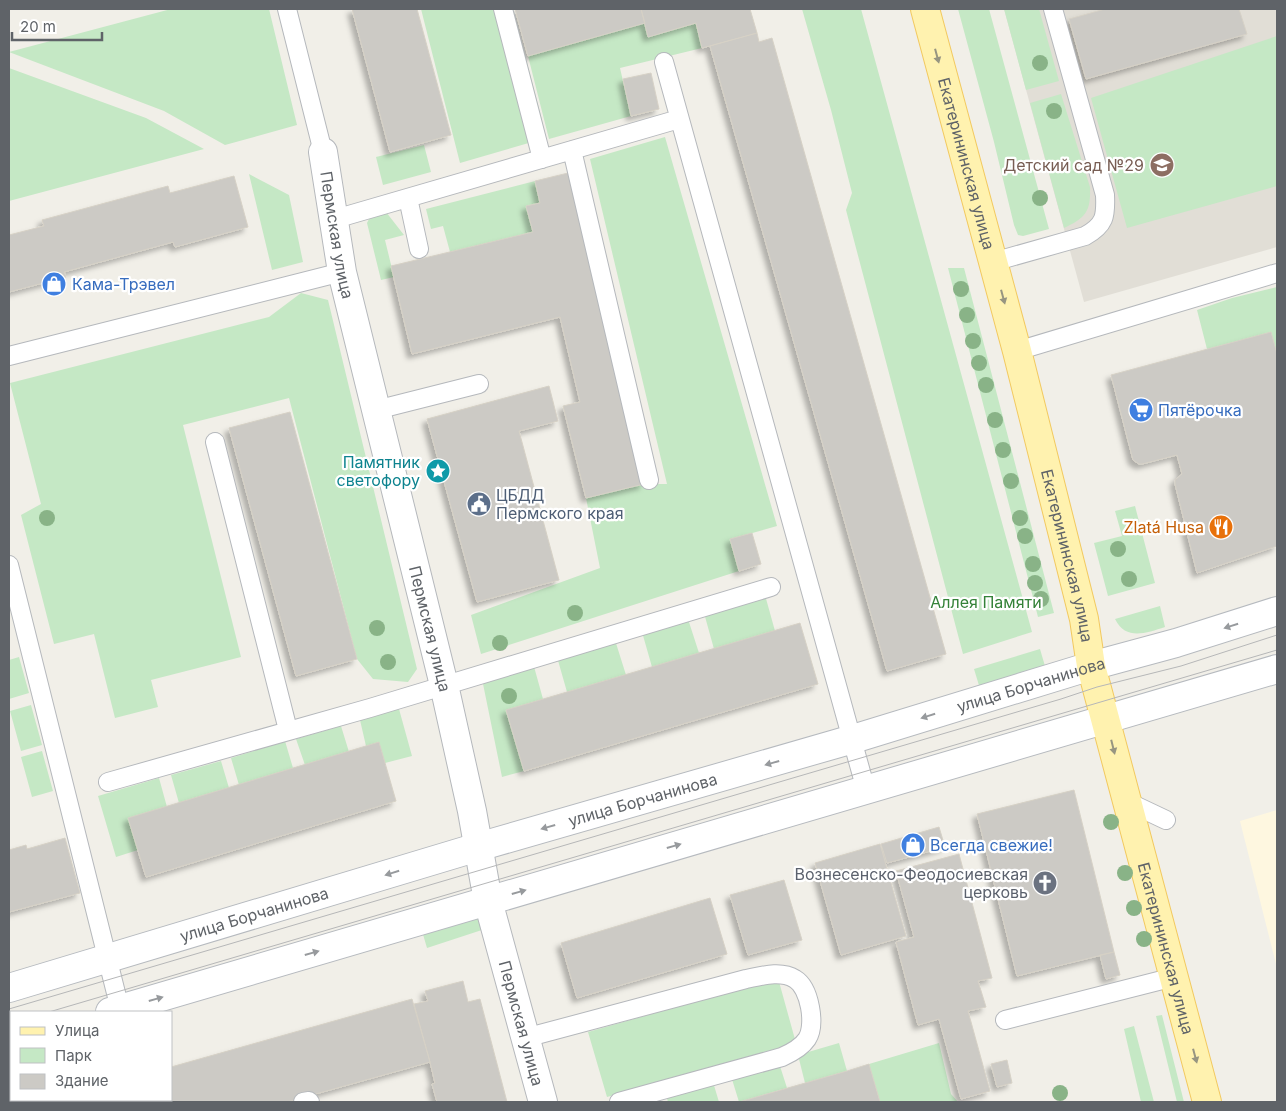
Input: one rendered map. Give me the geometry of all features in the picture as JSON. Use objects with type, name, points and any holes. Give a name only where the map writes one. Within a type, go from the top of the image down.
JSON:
[{"type":"main road","name":"Екатерининская улица","points":[[925,9],[1017,352],[1084,619],[1091,666],[1207,1102]]},
{"type":"main road","name":"Пермская улица","points":[[323,152],[342,272],[444,685],[472,811],[488,901],[544,1102]]},
{"type":"main road","name":"улица Борчанинова","points":[[9,988],[478,847],[852,739],[1091,666],[1176,643],[1277,611]]},
{"type":"main road","points":[[115,1011],[1277,669]]},
{"type":"lane","points":[[287,9],[323,152]]},
{"type":"lane","points":[[503,9],[542,159]]},
{"type":"lane","points":[[993,262],[1085,236],[1095,231],[1102,223],[1106,211],[1104,194],[1053,9]]},
{"type":"lane","points":[[664,62],[866,790]]},
{"type":"lane","points":[[335,219],[679,119]]},
{"type":"lane","points":[[572,150],[649,480]]},
{"type":"lane","points":[[408,198],[420,249]]},
{"type":"lane","points":[[9,356],[342,272]]},
{"type":"lane","points":[[1017,352],[1277,273]]},
{"type":"lane","points":[[376,410],[479,384]]},
{"type":"lane","points":[[215,442],[288,730]]},
{"type":"lane","points":[[9,565],[108,958],[115,1011]]},
{"type":"lane","points":[[108,782],[444,685],[771,587]]},
{"type":"lane","points":[[1128,802],[1166,820]]},
{"type":"lane","points":[[525,1038],[746,979],[774,974],[786,975],[796,979],[802,985],[810,1007],[811,1032],[806,1041],[796,1050],[782,1057],[619,1102]]},
{"type":"lane","points":[[1005,1020],[1174,977]]},
{"type":"lane","points":[[303,1102],[310,1102]]},
{"type":"shaded area","name":"Детский сад №29","points":[[1004,9],[1277,9],[1277,247],[1084,302]]},
{"type":"shaded area","points":[[1277,810],[1277,968],[1240,821]]},
{"type":"green space","points":[[171,9],[269,9],[297,125],[225,145],[164,111],[9,52]]},
{"type":"green space","points":[[421,9],[513,9],[542,120],[543,132],[539,140],[460,163]]},
{"type":"green space","name":"Аллея Памяти","points":[[802,9],[861,9],[1032,632],[963,654],[846,210],[852,193]]},
{"type":"green space","points":[[958,9],[989,9],[1049,229],[1023,236],[1018,235]]},
{"type":"green space","points":[[1004,9],[1039,9],[1059,81],[1026,90]]},
{"type":"green space","points":[[645,23],[649,37],[696,23],[702,48],[620,68],[631,116],[549,139],[528,56]]},
{"type":"green space","points":[[1277,36],[1277,186],[1127,228],[1091,98]]},
{"type":"green space","points":[[9,68],[146,118],[204,149],[9,201]]},
{"type":"green space","points":[[1061,94],[1090,187],[1086,213],[1077,221],[1064,228],[1030,103]]},
{"type":"green space","points":[[665,137],[777,526],[731,539],[739,571],[481,654],[471,615],[600,568],[586,498],[644,484],[667,484],[590,159]]},
{"type":"green space","points":[[424,145],[431,172],[383,185],[376,157]]},
{"type":"green space","points":[[249,174],[289,195],[303,262],[272,270]]},
{"type":"green space","points":[[535,181],[540,203],[526,206],[533,232],[450,252],[443,226],[431,229],[426,209]]},
{"type":"green space","points":[[386,212],[404,235],[385,240],[394,277],[381,280],[367,223],[369,219]]},
{"type":"green space","points":[[948,268],[964,268],[1054,613],[1038,617]]},
{"type":"green space","points":[[1277,287],[1277,354],[1271,333],[1207,349],[1197,310],[1232,298]]},
{"type":"green space","points":[[301,293],[328,300],[417,669],[408,682],[373,679],[357,659],[289,398],[183,425],[241,657],[151,680],[158,707],[115,718],[94,634],[54,644],[21,515],[41,504],[10,383],[269,317]]},
{"type":"green space","points":[[1135,506],[1155,583],[1108,596],[1094,543],[1122,536],[1115,511]]},
{"type":"green space","points":[[765,595],[775,631],[714,649],[704,613]]},
{"type":"green space","points":[[1160,606],[1165,627],[1137,634],[1125,630],[1115,619]]},
{"type":"green space","points":[[688,619],[699,653],[652,667],[642,632]]},
{"type":"green space","points":[[615,640],[626,675],[567,692],[557,657]]},
{"type":"green space","points":[[1040,649],[1047,673],[981,692],[974,669]]},
{"type":"green space","points":[[19,657],[29,693],[9,699],[9,660]]},
{"type":"green space","points":[[533,663],[543,699],[506,711],[524,771],[502,777],[482,679]]},
{"type":"green space","points":[[31,705],[42,745],[21,751],[10,711]]},
{"type":"green space","points":[[399,709],[412,756],[385,763],[379,743],[366,746],[360,720]]},
{"type":"green space","points":[[341,726],[349,752],[305,765],[296,739]]},
{"type":"green space","points":[[285,741],[293,768],[239,785],[231,758]]},
{"type":"green space","points":[[42,751],[53,791],[32,797],[21,757]]},
{"type":"green space","points":[[221,761],[229,788],[179,803],[171,775]]},
{"type":"green space","points":[[159,778],[167,807],[138,850],[116,857],[98,796]]},
{"type":"green space","points":[[474,916],[488,928],[427,948],[422,931]]},
{"type":"green space","points":[[778,978],[796,1043],[607,1097],[588,1032]]},
{"type":"green space","points":[[1162,1015],[1184,1102],[1177,1102],[1156,1016]]},
{"type":"green space","points":[[1134,1026],[1154,1102],[1141,1102],[1124,1029]]},
{"type":"green space","points":[[839,1043],[847,1071],[805,1083],[798,1055]]},
{"type":"green space","points":[[939,1043],[951,1094],[958,1102],[880,1102],[869,1064]]},
{"type":"green space","points":[[779,1063],[787,1088],[739,1102],[731,1076]]},
{"type":"green space","points":[[713,1082],[719,1102],[668,1102],[666,1095]]},
{"type":"building","points":[[352,9],[417,9],[451,135],[390,152]]},
{"type":"building","points":[[515,9],[641,9],[645,23],[528,56]]},
{"type":"building","points":[[641,9],[750,9],[757,33],[702,48],[696,23],[648,37]]},
{"type":"building","points":[[1105,9],[1239,9],[1247,34],[1086,79],[1069,19]]},
{"type":"building","points":[[757,33],[759,42],[772,38],[946,654],[887,671],[710,46]]},
{"type":"building","points":[[651,73],[659,109],[631,116],[623,79]]},
{"type":"building","points":[[568,173],[644,484],[586,498],[563,406],[580,402],[560,317],[412,354],[391,266],[533,232],[526,206],[540,203],[535,181]]},
{"type":"building","points":[[234,176],[248,227],[175,247],[173,242],[64,272],[66,277],[9,292],[9,235],[44,226],[42,220],[168,186],[170,193]]},
{"type":"building","points":[[1271,332],[1277,354],[1277,546],[1197,573],[1175,484],[1175,480],[1182,474],[1177,455],[1142,464],[1133,460],[1111,375]]},
{"type":"building","points":[[549,386],[558,421],[519,431],[559,580],[477,602],[427,419]]},
{"type":"building","points":[[290,412],[357,659],[296,676],[229,428]]},
{"type":"building","points":[[752,533],[761,564],[739,571],[730,539]]},
{"type":"building","points":[[800,623],[818,684],[524,771],[506,710]]},
{"type":"building","points":[[379,742],[396,801],[146,877],[128,818]]},
{"type":"building","name":"Вознесенско-Феодосиевская церковь","points":[[1074,790],[1114,952],[1017,976],[977,814]]},
{"type":"building","name":"Всегда свежие!","points":[[939,827],[945,847],[887,863],[881,844]]},
{"type":"building","points":[[65,838],[80,893],[9,912],[9,850],[26,845],[27,849]]},
{"type":"building","points":[[880,844],[906,936],[841,955],[815,863]]},
{"type":"building","points":[[959,854],[992,978],[978,981],[986,1007],[968,1011],[990,1091],[961,1099],[939,1019],[918,1025],[896,942],[914,937],[896,871]]},
{"type":"building","points":[[784,880],[802,940],[748,955],[730,895]]},
{"type":"building","points":[[710,898],[727,954],[577,998],[561,943]]},
{"type":"building","points":[[1114,952],[1120,975],[1106,979],[1100,955]]},
{"type":"building","points":[[463,981],[468,1002],[480,999],[507,1102],[437,1102],[432,1084],[435,1083],[414,1004],[428,1001],[425,991]]},
{"type":"building","points":[[412,999],[430,1062],[287,1102],[94,1101],[172,1101],[172,1067]]},
{"type":"building","points":[[1007,1060],[1012,1083],[997,1087],[991,1064]]},
{"type":"building","points":[[869,1064],[880,1102],[739,1102],[847,1071]]},
{"type":"building","points":[[94,1101],[95,1102],[44,1102]]},
{"type":"tram line","points":[[9,1009],[1097,687],[1181,666],[1277,635]]},
{"type":"tram line","points":[[52,1011],[1277,650]]},
{"type":"place","name":"Детский сад №29","points":[[1162,165]]},
{"type":"place","name":"Кама-Трэвел","points":[[54,284]]},
{"type":"place","name":"Пятёрочка","points":[[1141,410]]},
{"type":"place","name":"Памятник светофору","points":[[438,471]]},
{"type":"place","name":"ЦБДД Пермского края","points":[[479,504]]},
{"type":"place","name":"Zlatá Husa","points":[[1221,527]]},
{"type":"place","name":"Всегда свежие!","points":[[913,845]]},
{"type":"place","name":"Вознесенско-Феодосиевская церковь","points":[[1045,883]]}]
